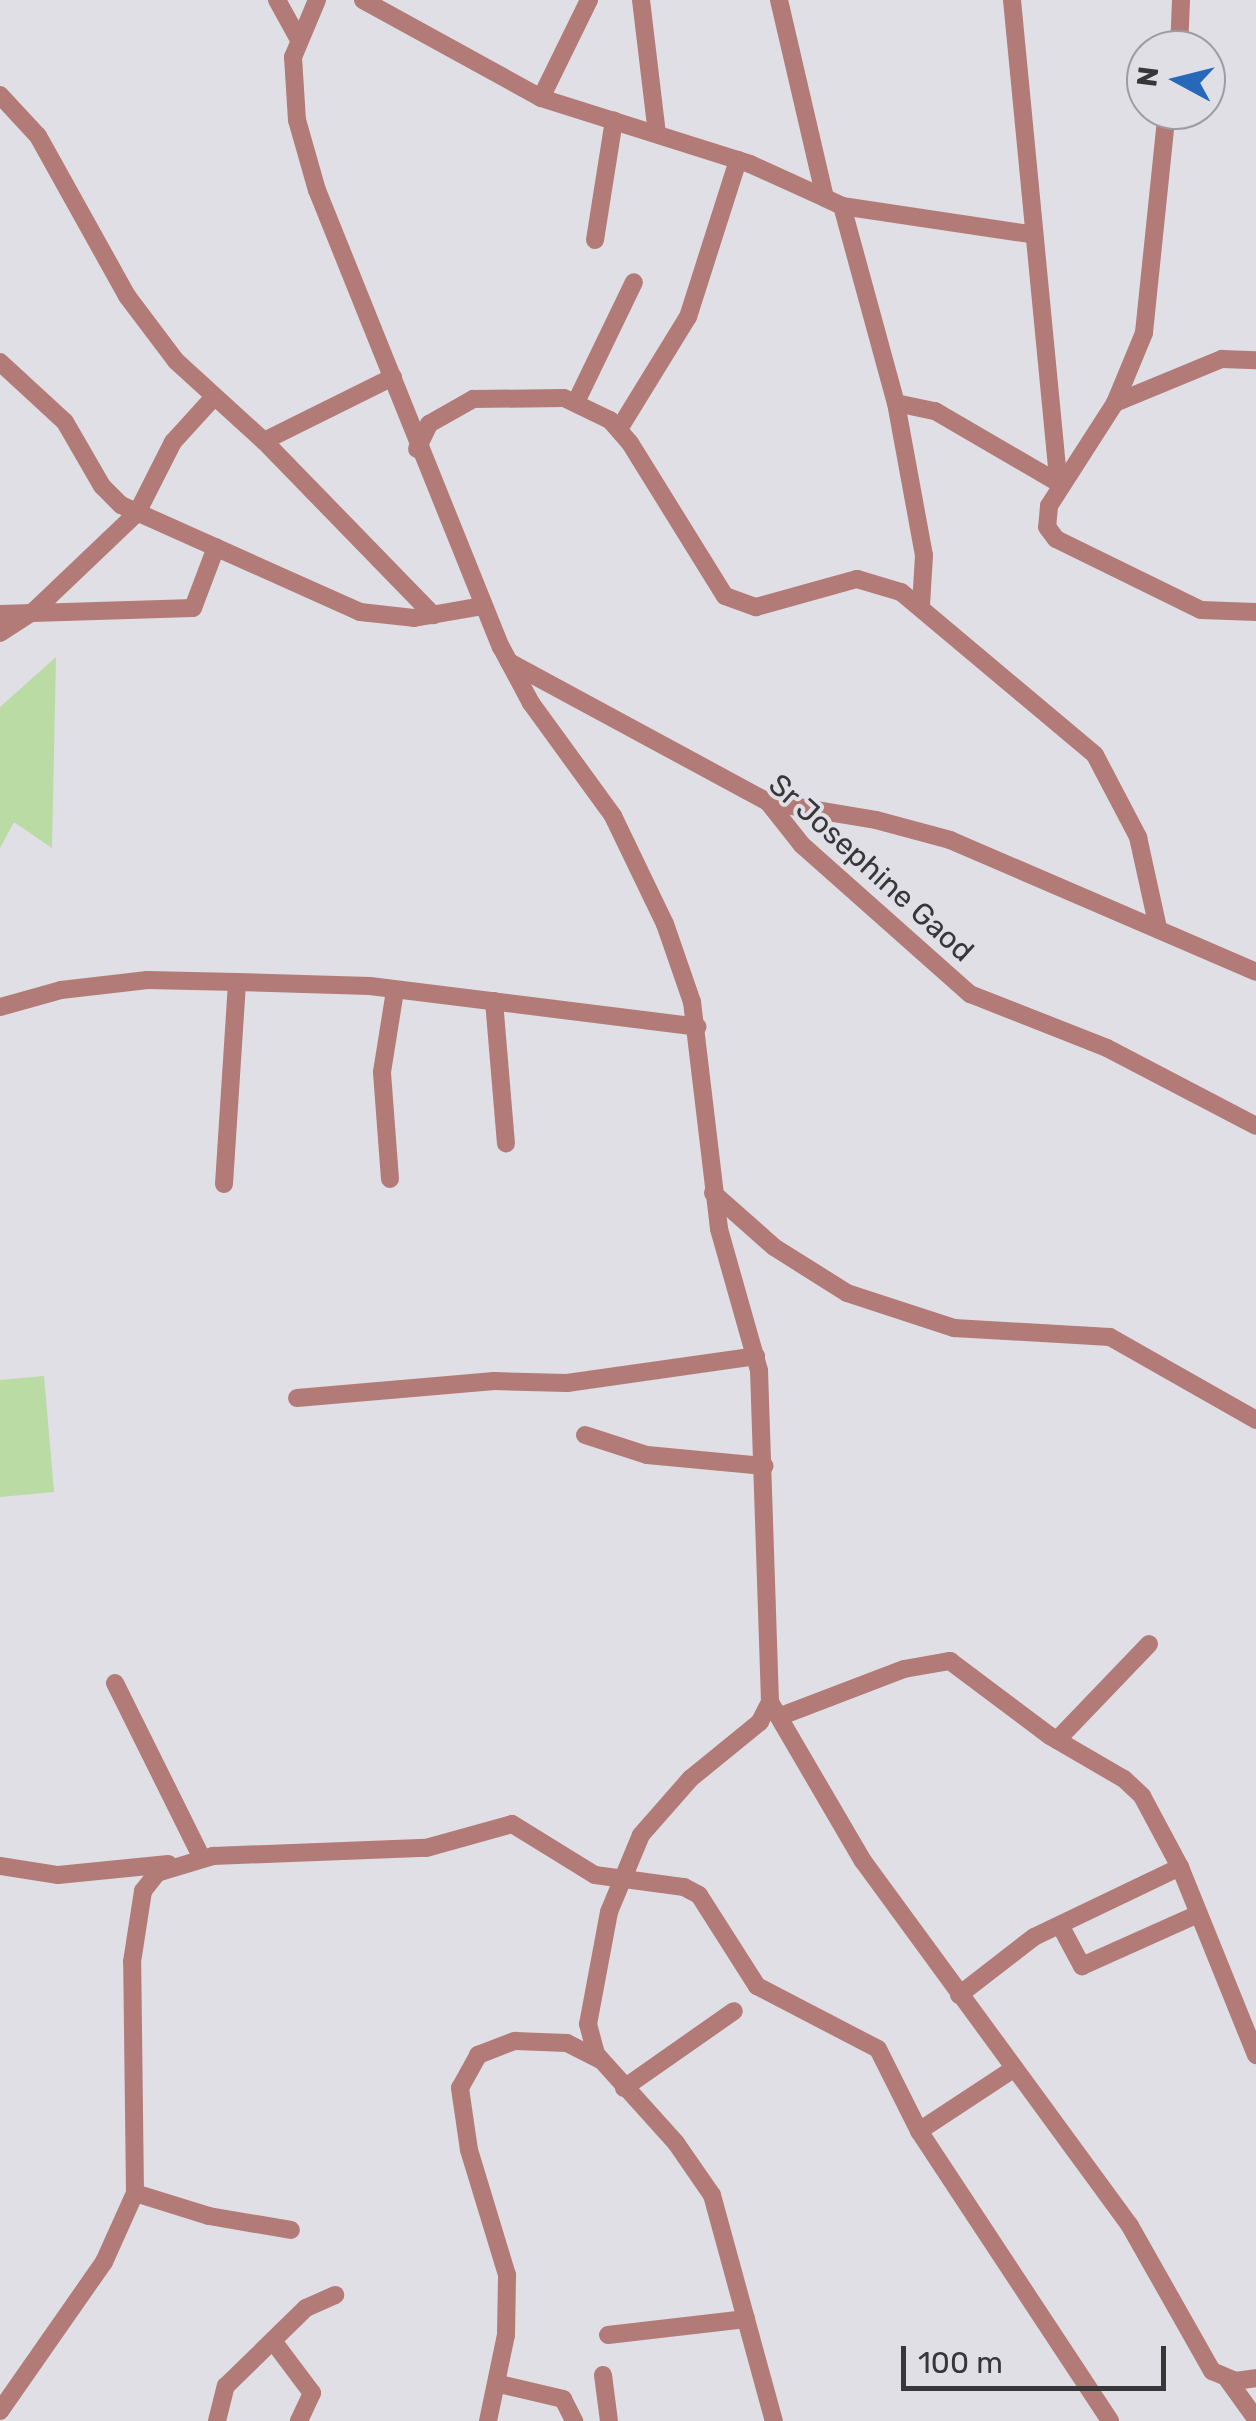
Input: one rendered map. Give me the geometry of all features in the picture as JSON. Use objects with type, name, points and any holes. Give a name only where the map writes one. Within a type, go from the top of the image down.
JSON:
[{"type":"street","points":[[277,0],[298,38]]},
{"type":"street","points":[[316,0],[298,38],[297,120],[317,190],[482,606],[508,662],[613,816],[665,924],[696,1027],[713,1193],[756,1356],[776,1709],[863,1861],[1012,2070],[1130,2226],[1212,2371],[1228,2380],[1256,2419]]},
{"type":"street","points":[[363,0],[541,98],[738,160],[834,202],[1030,234]]},
{"type":"street","points":[[541,98],[590,0]]},
{"type":"street","points":[[779,0],[834,202],[896,402],[924,555],[921,606]]},
{"type":"street","points":[[1012,0],[1030,234],[1058,484]]},
{"type":"street","points":[[1180,30],[1181,0]]},
{"type":"street","points":[[638,2],[657,134]]},
{"type":"street","points":[[0,95],[52,157],[149,326],[214,397],[264,440],[434,615]]},
{"type":"street","points":[[595,240],[614,120]]},
{"type":"street","points":[[1165,130],[1153,292],[1144,333],[1115,403],[1058,484],[1046,517],[1056,539],[1200,610],[1256,612]]},
{"type":"street","points":[[619,429],[688,317],[738,160]]},
{"type":"street","points":[[576,402],[634,282]]},
{"type":"street","points":[[1115,403],[1222,359],[1256,360]]},
{"type":"street","points":[[0,362],[65,422],[109,496],[137,513],[360,612],[434,615],[482,606]]},
{"type":"street","points":[[264,440],[392,377]]},
{"type":"street","points":[[417,449],[429,424],[473,399],[533,396],[576,402],[619,429],[725,596],[756,606],[857,579],[921,606],[1096,756],[1138,837],[1158,928]]},
{"type":"street","points":[[0,633],[34,612],[137,513],[172,442],[214,397]]},
{"type":"street","points":[[896,402],[935,411],[1058,484]]},
{"type":"street","points":[[0,614],[193,608],[216,548]]},
{"type":"street","name":"Sr Josephine Gaod","points":[[508,662],[768,802],[802,845],[970,994],[1108,1048],[1256,1126]]},
{"type":"street","points":[[768,802],[950,840],[1256,972]]},
{"type":"street","points":[[0,1008],[62,990],[131,982],[237,982],[395,991],[696,1027]]},
{"type":"street","points":[[224,1184],[237,982]]},
{"type":"street","points":[[390,1179],[382,1072],[395,991]]},
{"type":"street","points":[[494,1002],[506,1144]]},
{"type":"street","points":[[713,1193],[774,1247],[847,1292],[954,1328],[1110,1337],[1256,1420]]},
{"type":"street","points":[[297,1398],[494,1382],[567,1383],[756,1356]]},
{"type":"street","points":[[585,1435],[647,1455],[764,1466]]},
{"type":"street","points":[[1057,1740],[1149,1644]]},
{"type":"street","points":[[774,2421],[712,2195],[676,2143],[624,2088],[590,2042],[591,1990],[619,1881],[668,1799],[776,1709],[904,1669],[950,1661],[1057,1740],[1133,1786],[1180,1867],[1256,2055]]},
{"type":"street","points":[[115,1683],[202,1858]]},
{"type":"street","points":[[0,1866],[58,1875],[202,1858],[426,1848],[512,1824],[595,1875],[684,1887],[699,1896],[758,1986],[878,2050],[919,2130],[1110,2421]]},
{"type":"street","points":[[0,2411],[104,2262],[135,2193],[130,2051],[137,1916],[144,1891],[176,1863]]},
{"type":"street","points":[[959,1996],[1060,1925],[1180,1867]]},
{"type":"street","points":[[1060,1925],[1082,1966],[1198,1914]]},
{"type":"street","points":[[624,2088],[734,2010]]},
{"type":"street","points":[[488,2421],[500,2384],[508,2275],[468,2150],[460,2088],[478,2055],[515,2041],[567,2042],[601,2060]]},
{"type":"street","points":[[919,2130],[1012,2070]]},
{"type":"street","points":[[135,2193],[209,2216],[291,2230]]},
{"type":"street","points":[[217,2421],[226,2386],[276,2344],[306,2308],[334,2295]]},
{"type":"street","points":[[608,2334],[746,2319]]},
{"type":"street","points":[[276,2344],[312,2393],[299,2421]]},
{"type":"street","points":[[603,2375],[609,2421]]},
{"type":"street","points":[[1228,2380],[1256,2378]]},
{"type":"street","points":[[500,2384],[563,2399],[574,2421]]},
{"type":"green space","points":[[56,657],[52,848],[14,822],[0,848],[0,707]]},
{"type":"green space","points":[[44,1376],[54,1492],[0,1497],[0,1380]]}]
